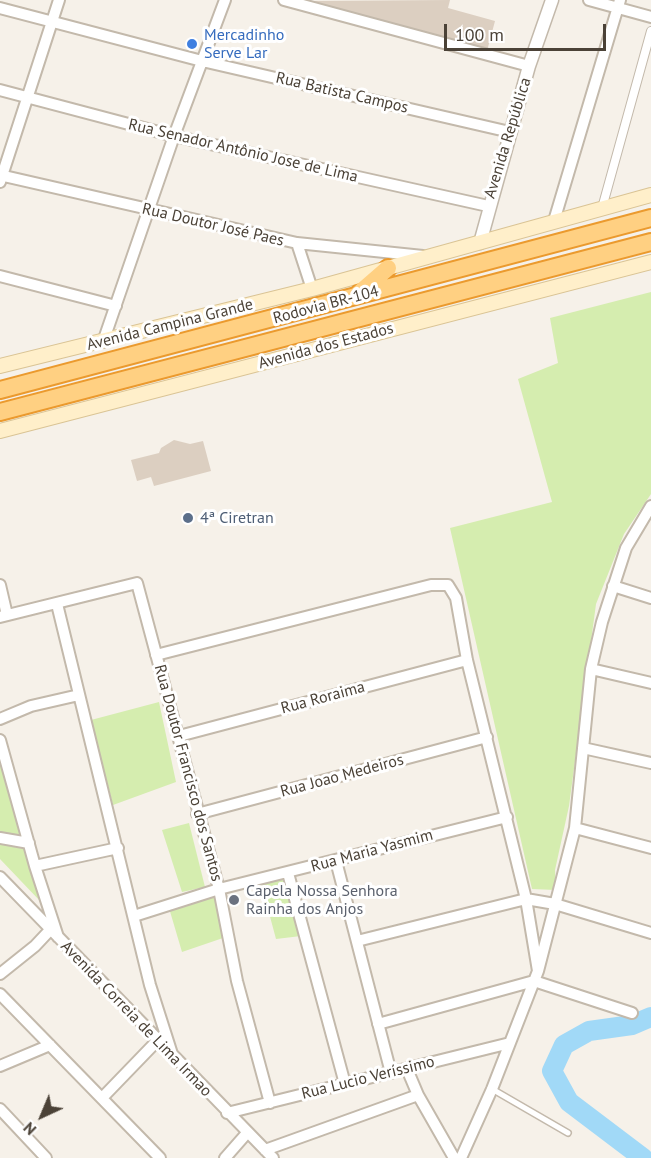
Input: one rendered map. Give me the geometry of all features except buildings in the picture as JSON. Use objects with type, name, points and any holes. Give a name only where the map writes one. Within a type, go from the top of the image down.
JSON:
[{"type":"highway","name":"Rodovia BR-104","points":[[0,390],[651,218]]},
{"type":"highway","name":"Rodovia BR-104","points":[[0,412],[651,242]]},
{"type":"highway","points":[[354,297],[388,268]]},
{"type":"main road","name":"Avenida Campina Grande","points":[[0,366],[312,289],[651,195]]},
{"type":"main road","name":"Avenida dos Estados","points":[[0,431],[651,262]]},
{"type":"street","points":[[1,178],[29,98],[59,0]]},
{"type":"street","points":[[104,342],[174,136],[225,0]]},
{"type":"street","points":[[284,0],[529,66]]},
{"type":"street","name":"Avenida República","points":[[480,243],[488,206],[529,66],[552,0]]},
{"type":"street","points":[[589,0],[619,4],[651,17]]},
{"type":"street","points":[[554,221],[619,4]]},
{"type":"street","name":"Rua Batista Campos","points":[[0,8],[202,61],[510,132]]},
{"type":"street","points":[[602,208],[651,31]]},
{"type":"street","name":"Rua Senador Antônio Jose de Lima","points":[[0,90],[174,136],[488,206]]},
{"type":"street","name":"Rua Doutor José Paes","points":[[1,178],[297,243],[430,257]]},
{"type":"street","points":[[297,243],[312,289]]},
{"type":"street","points":[[0,276],[116,306]]},
{"type":"street","points":[[461,1158],[492,1089],[536,976],[575,828],[591,669],[613,586],[626,548],[651,506]]},
{"type":"street","name":"Rua Doutor Francisco dos Santos","points":[[57,604],[137,583],[179,736],[197,814],[219,889],[237,981],[270,1103]]},
{"type":"street","points":[[0,585],[4,616],[57,604],[150,985],[171,1054]]},
{"type":"street","points":[[156,655],[431,585],[448,585],[456,598],[467,660],[526,899],[536,976]]},
{"type":"street","points":[[613,586],[651,598]]},
{"type":"street","name":"Rua Roraima","points":[[179,736],[467,660]]},
{"type":"street","points":[[591,669],[651,683]]},
{"type":"street","points":[[0,719],[31,706],[79,695]]},
{"type":"street","name":"Rua Joao Medeiros","points":[[197,814],[487,737]]},
{"type":"street","points":[[0,740],[35,866],[59,940]]},
{"type":"street","points":[[583,748],[651,764]]},
{"type":"street","name":"Rua Maria Yasmim","points":[[134,916],[219,889],[507,817]]},
{"type":"street","points":[[575,828],[651,848]]},
{"type":"street","points":[[0,838],[29,843]]},
{"type":"street","points":[[35,866],[118,848]]},
{"type":"street","points":[[336,861],[391,1073]]},
{"type":"street","points":[[288,873],[345,1084]]},
{"type":"street","name":"Avenida Correia de Lima Irmao","points":[[0,877],[269,1154]]},
{"type":"street","points":[[357,941],[526,899],[555,904],[651,933]]},
{"type":"street","points":[[0,974],[26,954],[50,930]]},
{"type":"street","points":[[378,1024],[536,976],[632,1013]]},
{"type":"street","points":[[0,994],[160,1158]]},
{"type":"street","points":[[102,1098],[158,1040]]},
{"type":"street","name":"Rua Lucio Veríssimo","points":[[227,1113],[510,1043]]},
{"type":"street","points":[[0,1066],[50,1045]]},
{"type":"street","points":[[407,1069],[418,1095],[454,1158]]},
{"type":"street","points":[[269,1154],[418,1095]]},
{"type":"street","points":[[2,1115],[46,1158]]},
{"type":"street","points":[[225,1158],[247,1133]]},
{"type":"lane","points":[[492,1089],[568,1133]]},
{"type":"green space","points":[[651,292],[651,494],[624,534],[596,604],[569,806],[555,870],[556,890],[532,889],[450,528],[552,502],[518,379],[558,363],[550,318]]},
{"type":"green space","points":[[159,702],[176,782],[113,805],[91,720]]},
{"type":"green space","points":[[0,762],[22,836],[0,832]]},
{"type":"green space","points":[[189,823],[205,887],[182,892],[162,830]]},
{"type":"green space","points":[[0,844],[24,849],[40,901],[0,859]]},
{"type":"green space","points":[[285,878],[301,936],[276,939],[261,883]]},
{"type":"green space","points":[[216,895],[223,938],[182,952],[169,908]]},
{"type":"waterway","points":[[643,1158],[569,1102],[552,1071],[564,1045],[589,1031],[632,1025],[651,1017]]},
{"type":"place","name":"Mercadinho Serve Lar","points":[[192,44]]},
{"type":"place","name":"4ª Ciretran","points":[[188,518]]},
{"type":"place","name":"Capela Nossa Senhora Rainha dos Anjos","points":[[234,900]]}]
